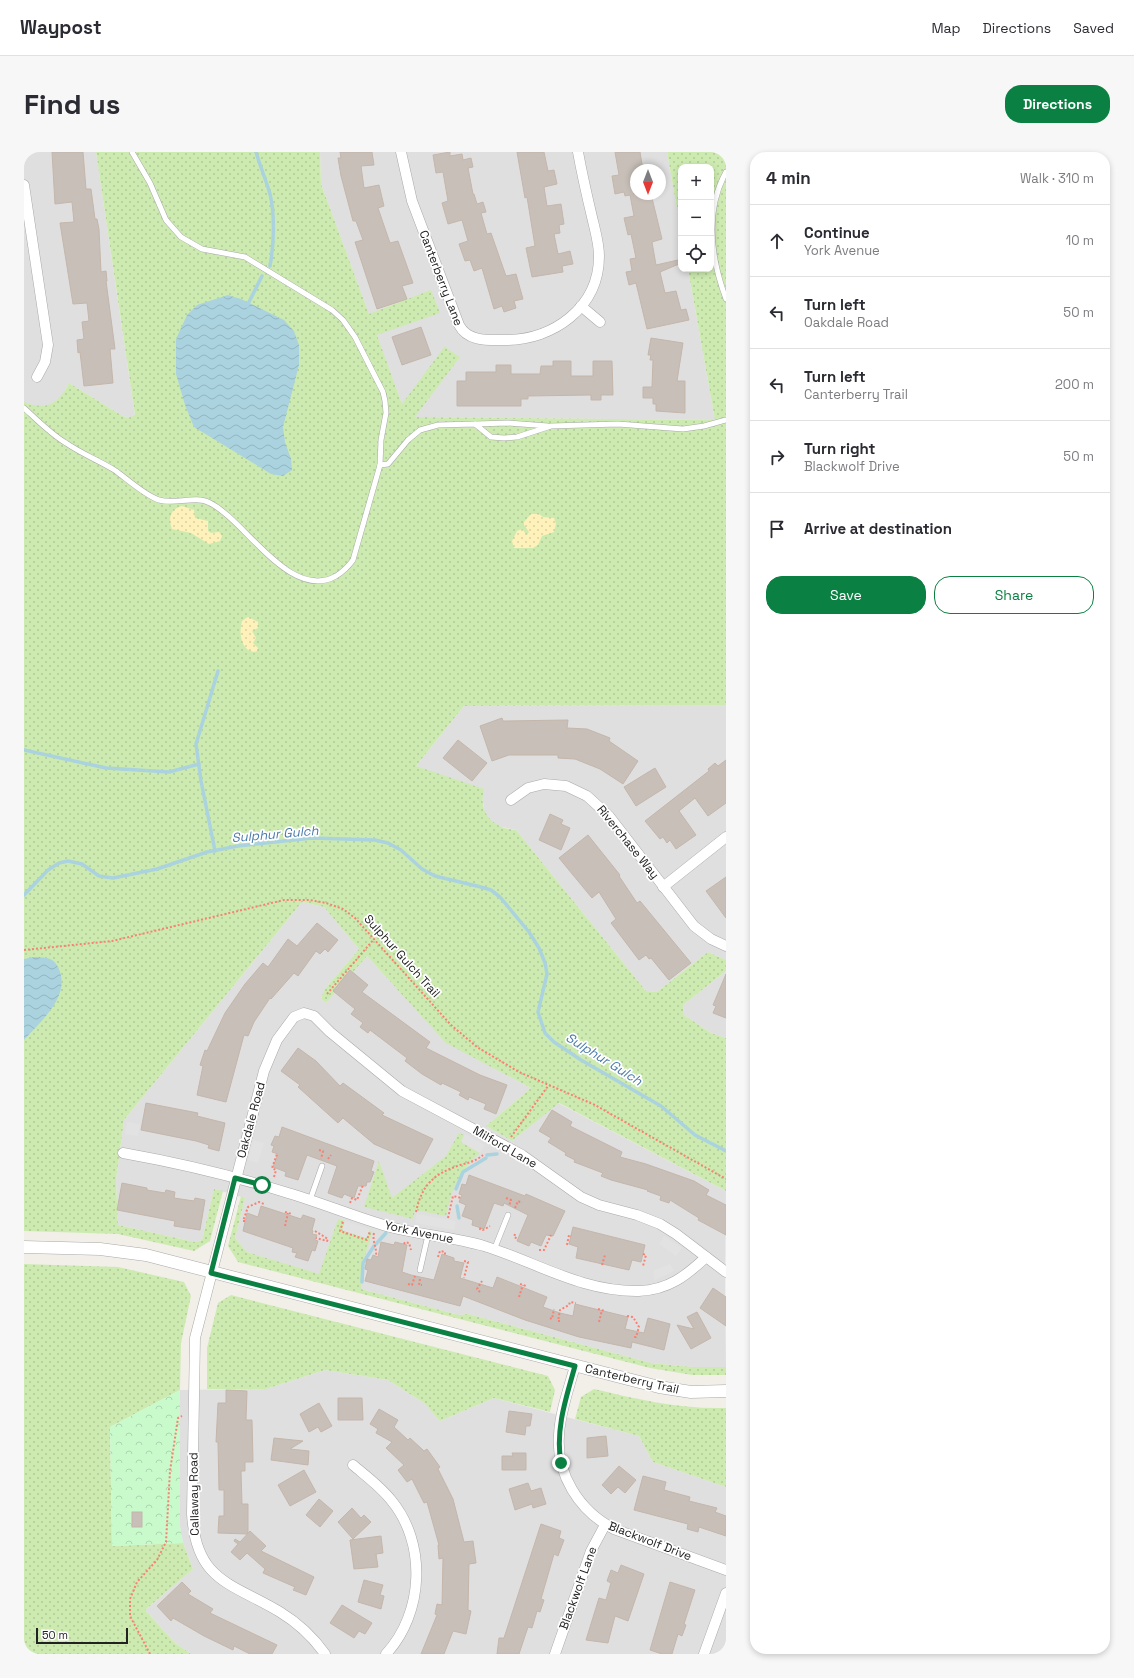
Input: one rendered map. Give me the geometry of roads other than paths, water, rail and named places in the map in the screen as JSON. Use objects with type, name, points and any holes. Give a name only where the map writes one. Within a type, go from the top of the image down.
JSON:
[{"type":"street","name":"Canterberry Lane","points":[[401,152],[412,201],[459,325],[465,334],[473,337],[491,339],[517,339],[535,336],[562,324],[581,306],[595,281],[599,257],[578,152]]},
{"type":"street","points":[[24,185],[26,208],[48,345],[45,362],[37,377]]},
{"type":"street","points":[[581,306],[600,322]]},
{"type":"street","name":"Riverchase Way","points":[[511,800],[528,788],[544,784],[560,785],[582,792],[609,816],[694,926],[711,939],[726,946]]},
{"type":"street","points":[[663,887],[726,838]]},
{"type":"street","name":"Oakdale Road","points":[[211,1273],[264,1070],[273,1046],[294,1017],[304,1013],[314,1016]]},
{"type":"street","name":"Milford Lane","points":[[314,1016],[330,1032],[402,1091],[522,1155],[581,1197],[660,1224],[726,1272]]},
{"type":"street","name":"York Avenue","points":[[123,1153],[170,1162],[235,1178],[310,1200],[374,1222],[428,1235],[466,1242],[494,1250],[569,1280],[601,1288],[651,1290],[668,1286],[687,1274],[706,1257]]},
{"type":"street","name":"Canterberry Trail","points":[[24,1247],[122,1251],[668,1389],[691,1392],[726,1391]]},
{"type":"street","name":"Callaway Road","points":[[211,1273],[194,1348],[192,1514],[196,1543],[206,1562],[221,1580],[238,1591],[272,1607],[291,1619],[306,1631],[325,1654]]},
{"type":"street","name":"Blackwolf Drive","points":[[575,1366],[559,1429],[559,1444],[561,1463],[568,1482],[581,1503],[606,1525],[628,1535],[726,1570]]},
{"type":"street","points":[[353,1465],[392,1500],[406,1523],[415,1552],[417,1580],[413,1603],[402,1632],[386,1654]]},
{"type":"street","name":"Blackwolf Lane","points":[[555,1654],[591,1551],[606,1525]]},
{"type":"street","points":[[704,1654],[726,1593]]},
{"type":"lane","points":[[24,408],[66,444],[114,470],[157,500],[166,502],[204,501],[211,503],[238,524],[256,544],[282,566],[300,576],[314,581],[330,579],[345,570],[353,560],[380,465],[381,440],[386,413],[385,401],[382,392],[355,337],[343,320],[321,301],[246,257],[202,249],[181,237],[166,220],[150,183],[132,152]]},
{"type":"lane","points":[[726,172],[715,203],[712,220],[712,246],[715,265],[726,299]]},
{"type":"lane","points":[[380,465],[388,464],[408,440],[420,430],[438,424],[508,423],[551,426],[618,424],[683,429],[704,426],[726,420]]},
{"type":"lane","points":[[475,424],[491,437],[504,438],[517,437],[551,426]]},
{"type":"lane","points":[[310,1200],[322,1166]]},
{"type":"lane","points":[[494,1250],[508,1215]]},
{"type":"lane","points":[[420,1270],[428,1235]]},
{"type":"water","points":[[228,295],[241,299],[284,320],[294,331],[299,345],[299,365],[283,427],[285,442],[291,459],[292,470],[283,476],[271,474],[194,427],[185,405],[176,374],[176,339],[187,315],[197,305]]},
{"type":"water","points":[[43,957],[53,961],[58,967],[62,982],[57,1000],[45,1017],[24,1040],[24,959]]},
{"type":"waterway","points":[[256,152],[272,202],[273,230],[270,266]]},
{"type":"waterway","points":[[247,306],[262,276]]},
{"type":"waterway","points":[[215,851],[201,781],[196,744],[218,671]]},
{"type":"waterway","points":[[24,750],[106,768],[169,772],[199,764]]},
{"type":"waterway","name":"Sulphur Gulch","points":[[24,895],[48,870],[59,863],[68,861],[82,864],[99,876],[113,878],[157,869],[207,852],[238,846],[312,838],[375,840],[388,843],[401,850],[422,869],[435,876],[491,890],[500,897],[529,932],[539,948],[545,963],[547,974],[538,1012],[545,1033],[554,1042],[581,1060],[661,1106],[695,1135],[726,1151]]},
{"type":"waterway","points":[[487,1155],[497,1154]]},
{"type":"waterway","points":[[456,1189],[463,1172],[486,1158]]},
{"type":"waterway","points":[[457,1206],[459,1218]]},
{"type":"waterway","points":[[376,1244],[386,1233]]},
{"type":"waterway","points":[[362,1282],[363,1263],[374,1246]]}]
